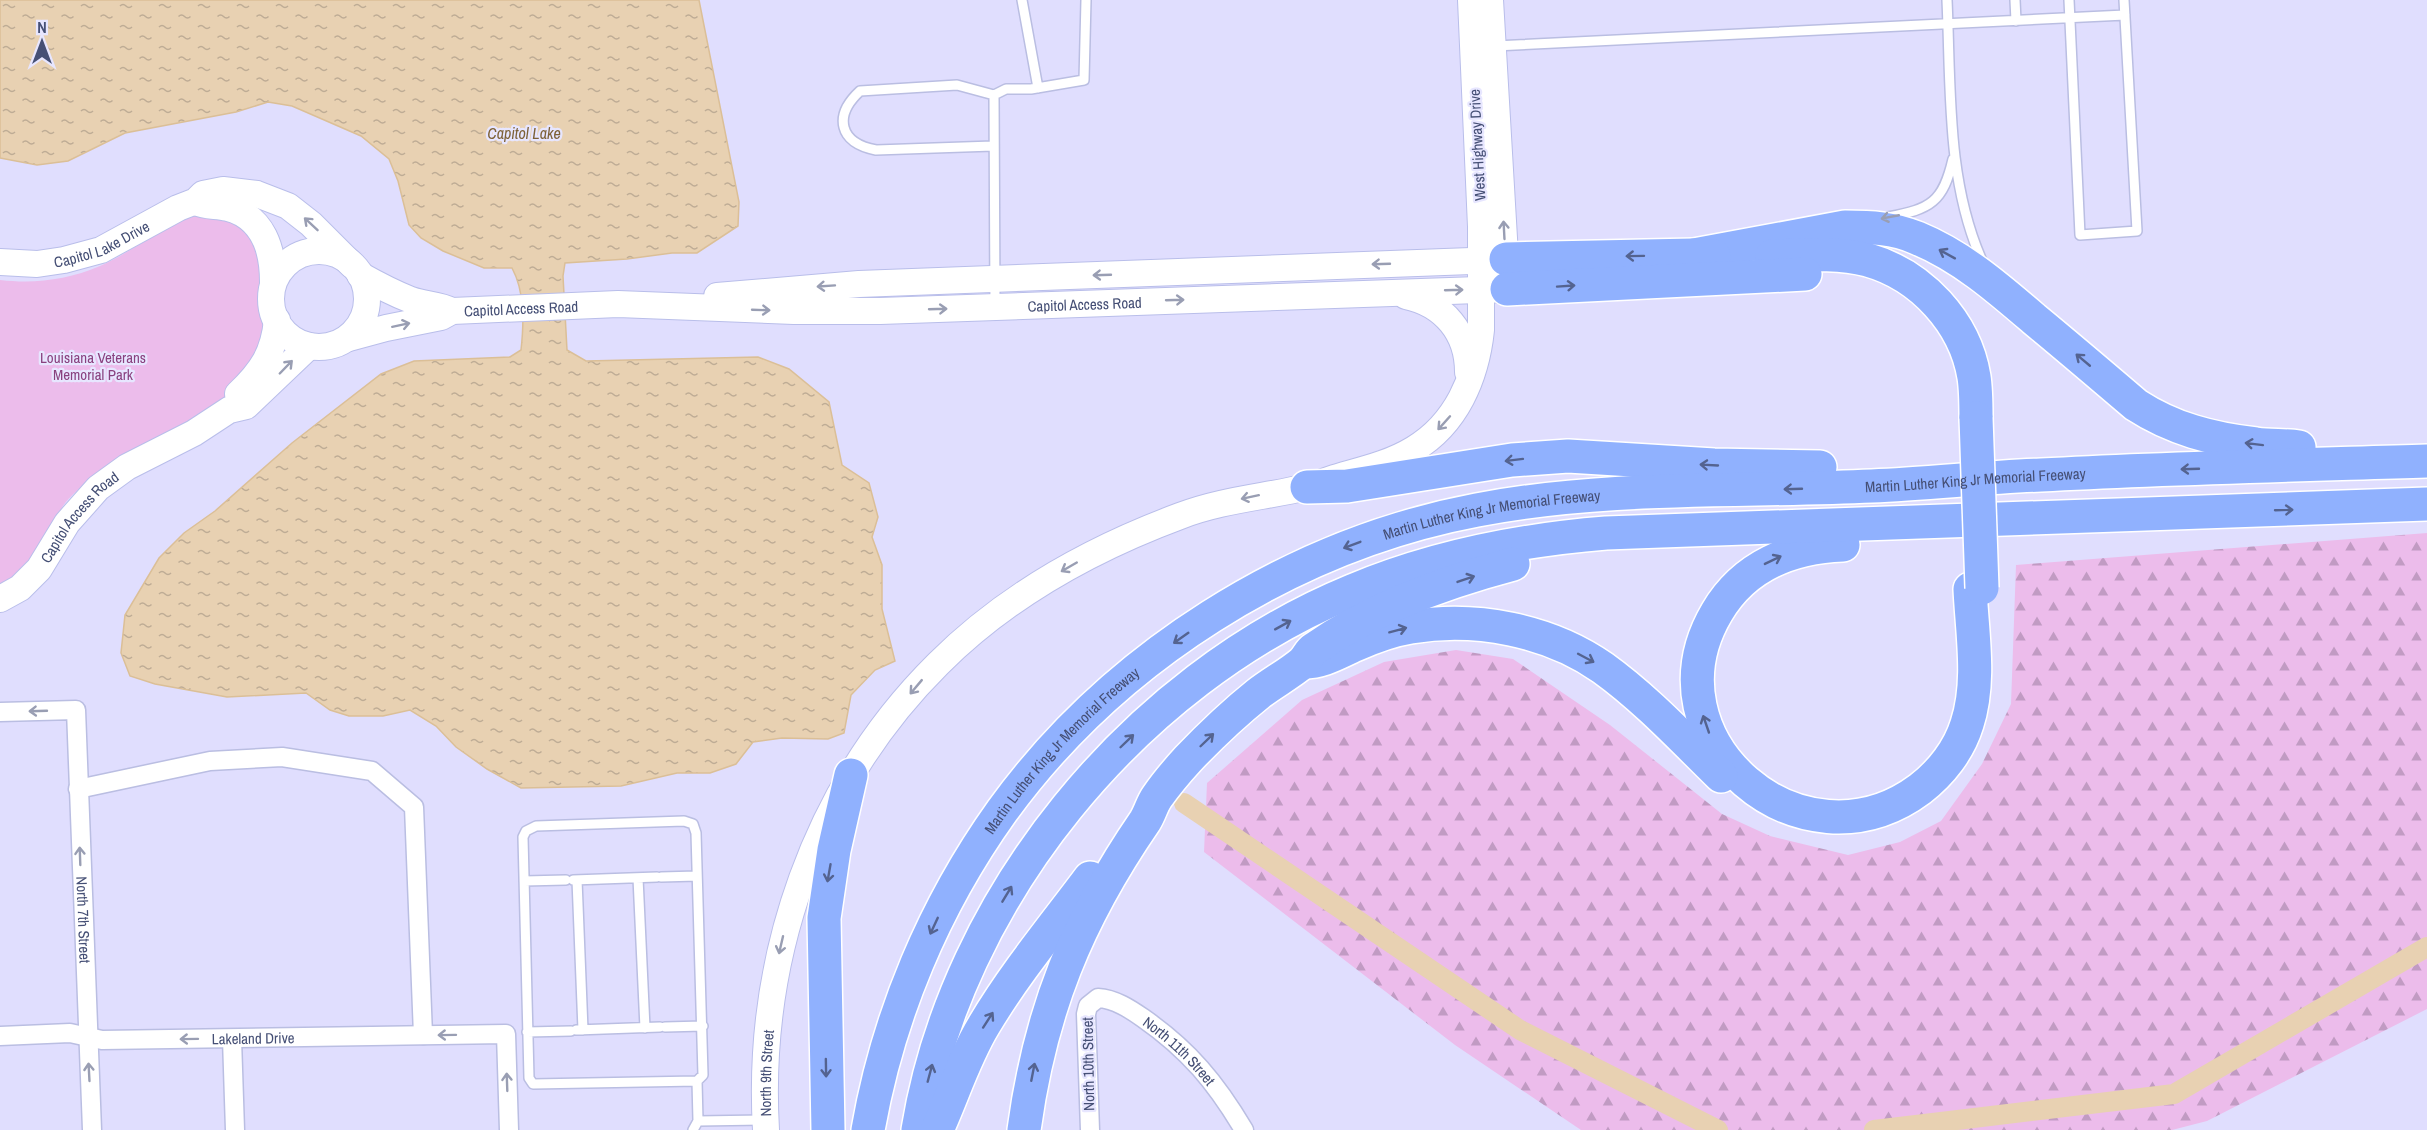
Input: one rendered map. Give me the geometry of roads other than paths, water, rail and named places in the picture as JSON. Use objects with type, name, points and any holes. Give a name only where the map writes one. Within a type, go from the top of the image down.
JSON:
[{"type":"highway","points":[[1494,275],[1694,255],[1825,229],[1868,227],[1904,233],[1919,238],[1959,260],[1996,286],[2136,405],[2169,424],[2234,441],[2411,461]]},
{"type":"highway","points":[[1304,662],[1318,662],[1377,636],[1415,626],[1460,623],[1522,632],[1568,649],[1602,668],[1630,688],[1736,791],[1762,810],[1783,820],[1808,828],[1835,831],[1885,824],[1921,805],[1943,786],[1965,757],[1980,724],[1985,698],[1976,588],[1970,418],[1974,377],[1966,348],[1939,305],[1901,274],[1867,260],[1807,255],[1727,258],[1694,255]]},
{"type":"highway","points":[[1494,275],[1829,273],[1868,278],[1905,294],[1924,309],[1941,329],[1955,356],[1970,418]]},
{"type":"highway","points":[[1307,487],[1347,486],[1512,460],[1568,456],[1714,465],[1876,468],[2040,475]]},
{"type":"highway","name":"Martin Luther King Jr Memorial Freeway","points":[[868,1130],[885,1055],[905,992],[938,918],[968,863],[1002,812],[1060,744],[1120,684],[1196,627],[1252,593],[1308,564],[1376,537],[1432,520],[1525,502],[1578,496],[1875,486],[2040,475],[2411,461]]},
{"type":"highway","name":"Martin Luther King Jr Memorial Freeway","points":[[918,1130],[935,1057],[950,1013],[975,955],[1009,890],[1053,825],[1094,775],[1162,710],[1200,680],[1263,636],[1351,591],[1417,568],[1479,551],[1560,537],[1606,533],[2427,504]]},
{"type":"highway","points":[[1976,588],[1974,681],[1970,713],[1961,740],[1946,764],[1914,794],[1889,807],[1864,815],[1826,817],[1798,812],[1777,804],[1752,788],[1731,768],[1715,747],[1704,720],[1700,699],[1698,677],[1703,643],[1715,615],[1734,589],[1745,578],[1772,560],[1789,553],[1825,546],[1948,541],[2142,515]]},
{"type":"highway","points":[[1024,1130],[1035,1061],[1051,1004],[1068,957],[1100,892],[1152,810],[1155,800],[1186,761],[1239,711],[1304,662],[1312,650],[1345,630],[1400,603],[1464,579],[1555,552],[1606,533]]},
{"type":"highway","points":[[828,1130],[824,918],[834,850],[851,775]]},
{"type":"highway","points":[[937,1130],[954,1085],[984,1024],[1031,956],[1145,804],[1155,800]]},
{"type":"main road","name":"West Highway Drive","points":[[1307,487],[1378,466],[1416,448],[1429,439],[1454,411],[1468,384],[1479,346],[1494,275],[1482,46],[1471,0]]},
{"type":"main road","name":"West Highway Drive","points":[[1482,46],[1490,0]]},
{"type":"main road","name":"Capitol Lake Drive","points":[[0,262],[37,264],[64,260],[101,250],[177,208],[196,201],[203,194],[223,190],[257,194],[280,202],[311,224],[356,270],[378,286],[412,300],[441,306],[452,311]]},
{"type":"main road","points":[[196,201],[203,206],[222,207],[240,212],[259,227],[272,254],[271,297],[277,320],[286,334],[296,341],[309,346],[332,346],[349,338],[358,327],[366,307],[367,293],[356,270],[328,252],[305,253],[284,265],[273,282]]},
{"type":"main road","name":"Capitol Access Road","points":[[660,304],[742,293],[816,287],[995,279],[1494,275]]},
{"type":"main road","name":"Capitol Access Road","points":[[349,338],[441,317],[452,311],[660,304],[832,312],[1391,292],[1494,275]]},
{"type":"main road","points":[[1391,292],[1429,303],[1457,328],[1467,350],[1468,384]]},
{"type":"main road","points":[[229,410],[236,396],[258,372],[271,352],[277,320]]},
{"type":"main road","name":"Capitol Access Road","points":[[0,599],[20,588],[39,569],[67,523],[98,488],[127,467],[194,433],[229,410],[246,406],[309,346]]},
{"type":"main road","name":"North 9th Street","points":[[765,1125],[768,1017],[784,932],[798,886],[819,834],[851,775],[895,712],[939,662],[992,617],[1041,583],[1111,544],[1184,514],[1225,502],[1307,487]]},
{"type":"street","name":"North 7th Street","points":[[0,712],[76,710],[92,1130]]},
{"type":"street","points":[[78,789],[210,761],[270,757],[372,771],[414,807],[423,1035]]},
{"type":"street","name":"North 11th Street","points":[[1093,1000],[1105,999],[1116,1002],[1135,1012],[1181,1047],[1214,1083],[1244,1130]]},
{"type":"street","name":"North 10th Street","points":[[1090,1130],[1086,1029],[1088,1006],[1093,1000]]},
{"type":"street","name":"Lakeland Drive","points":[[0,1036],[70,1033],[102,1040],[506,1034],[509,1130]]},
{"type":"street","points":[[232,1038],[235,1130]]},
{"type":"lane","points":[[1022,0],[1038,88]]},
{"type":"lane","points":[[993,146],[876,150],[859,147],[847,137],[844,128],[844,111],[850,99],[860,91],[957,85],[994,95],[1006,89],[1038,88],[1084,80],[1086,0]]},
{"type":"lane","points":[[1947,0],[1954,153],[1972,239],[1996,286]]},
{"type":"lane","points":[[2015,0],[2016,21]]},
{"type":"lane","points":[[2069,0],[2080,235],[2137,231],[2124,0]]},
{"type":"lane","points":[[1482,46],[2125,15]]},
{"type":"lane","points":[[994,95],[995,306]]},
{"type":"lane","points":[[1825,229],[1896,216],[1924,206],[1943,192],[1954,153]]},
{"type":"lane","points":[[684,822],[693,824],[696,832],[704,1075],[697,1081],[533,1084],[529,1078],[524,881],[523,837],[526,831],[536,826],[684,822]]},
{"type":"lane","points":[[524,881],[697,876]]},
{"type":"lane","points":[[638,878],[645,1028]]},
{"type":"lane","points":[[572,880],[577,1030]]},
{"type":"lane","points":[[528,1032],[703,1026]]},
{"type":"lane","points":[[697,1081],[695,1126],[765,1125]]},
{"type":"water","name":"Capitol Lake","points":[[0,0],[699,0],[739,202],[738,226],[697,253],[672,253],[565,263],[563,276],[567,350],[586,361],[758,357],[789,369],[829,402],[842,465],[869,483],[878,517],[872,537],[882,565],[882,609],[895,661],[875,670],[851,695],[844,733],[828,739],[782,738],[753,742],[736,764],[710,773],[677,773],[621,786],[521,788],[487,769],[456,747],[436,726],[410,710],[383,716],[349,716],[330,710],[306,693],[227,697],[155,684],[130,676],[121,653],[125,615],[159,558],[184,533],[215,511],[292,443],[381,374],[414,361],[510,357],[521,350],[523,319],[521,297],[512,268],[484,268],[443,251],[421,238],[409,225],[398,181],[389,159],[361,136],[292,106],[268,102],[236,112],[125,133],[68,161],[37,165],[0,158]]},
{"type":"waterway","points":[[1184,803],[1520,1030],[1718,1130]]},
{"type":"waterway","points":[[1874,1130],[2174,1094],[2427,947]]},
{"type":"park label","name":"Louisiana Veterans Memorial Park","points":[[93,366]]}]
